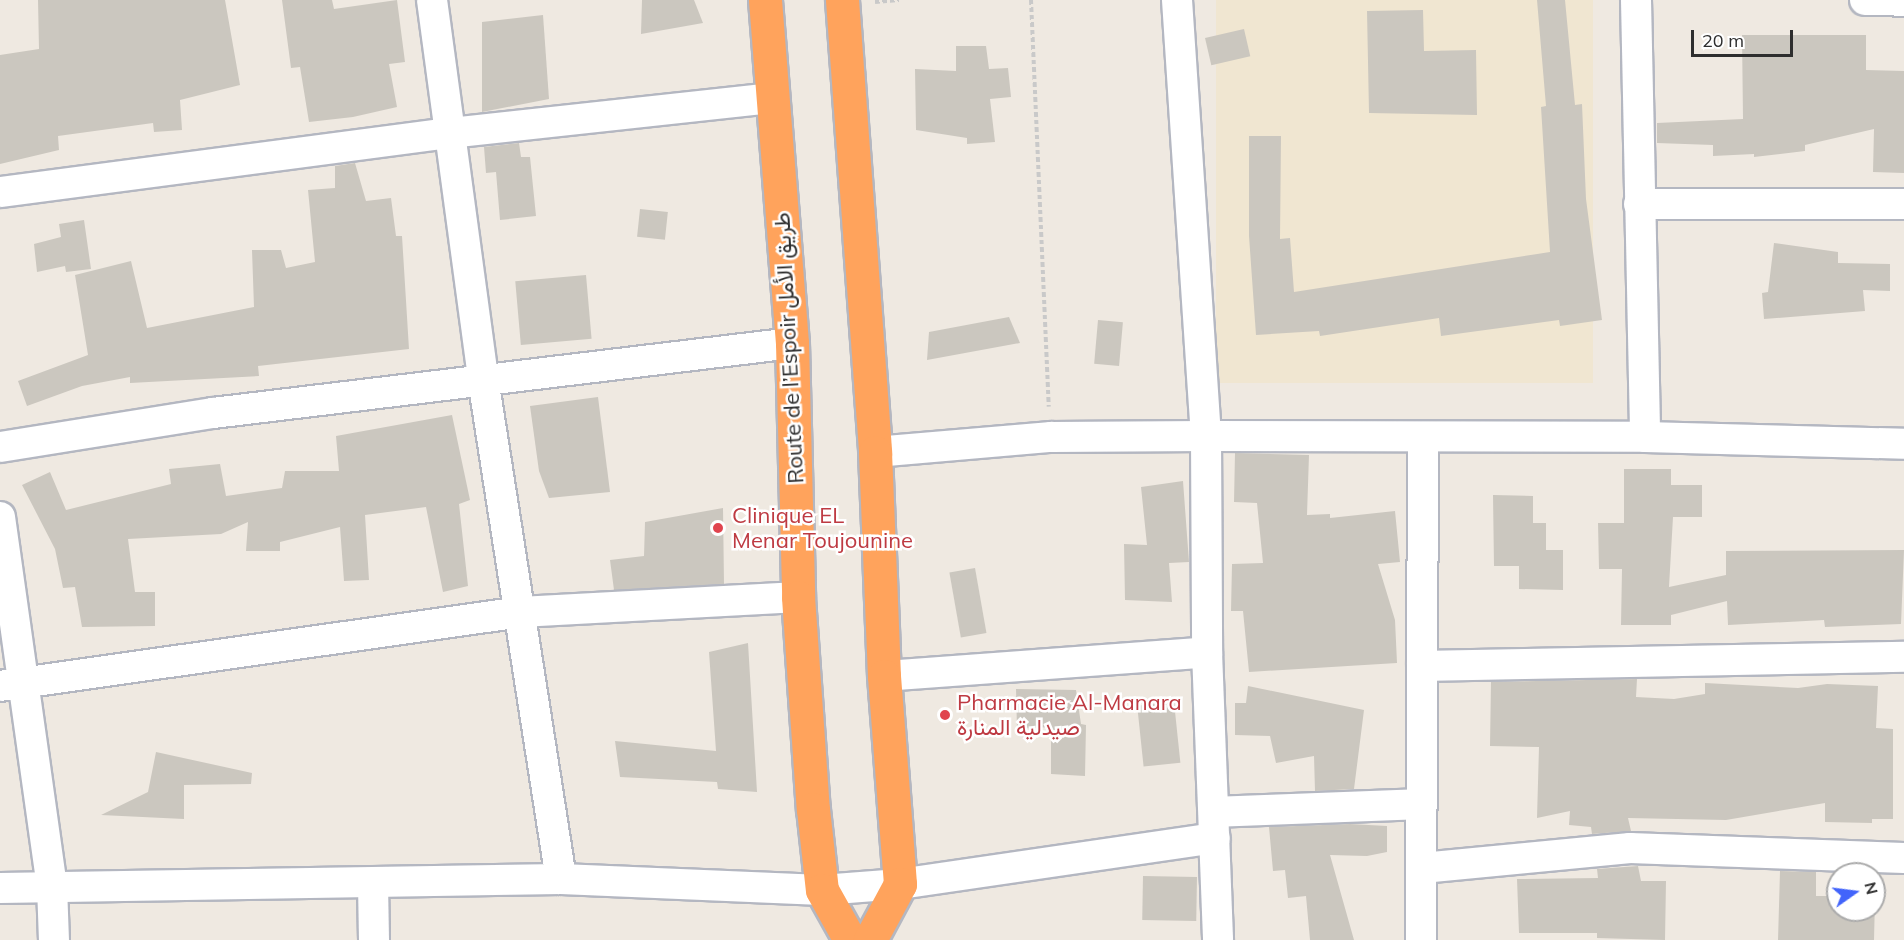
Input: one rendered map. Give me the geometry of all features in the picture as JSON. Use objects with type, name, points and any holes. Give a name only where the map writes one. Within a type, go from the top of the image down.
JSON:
[{"type":"highway","name":"Route de l’Espoir طريق الأمل","points":[[765,0],[792,343],[798,597],[822,890],[850,940]]},
{"type":"highway","points":[[842,0],[875,452],[884,676],[900,884],[870,940]]},
{"type":"street","points":[[432,0],[483,379],[561,879]]},
{"type":"street","points":[[1177,0],[1206,436],[1207,652],[1218,940]]},
{"type":"street","points":[[1636,0],[1638,204],[1645,437]]},
{"type":"street","points":[[1864,0],[1904,1]]},
{"type":"street","points":[[0,192],[450,133],[772,98]]},
{"type":"street","points":[[1638,204],[1904,204]]},
{"type":"street","points":[[0,447],[213,412],[792,343]]},
{"type":"street","points":[[875,452],[1051,437],[1206,436],[1423,439],[1645,437],[1904,444]]},
{"type":"street","points":[[1421,940],[1423,439]]},
{"type":"street","points":[[0,517],[12,684],[52,886],[54,940]]},
{"type":"street","points":[[12,684],[521,612],[798,597]]},
{"type":"street","points":[[884,676],[1207,652]]},
{"type":"street","points":[[1422,666],[1904,657]]},
{"type":"street","points":[[0,888],[561,879],[822,890],[900,884],[1214,825],[1422,804]]},
{"type":"street","points":[[1422,868],[1630,848],[1904,858]]},
{"type":"street","points":[[373,883],[374,940]]},
{"type":"path","points":[[1031,0],[1051,437]]},
{"type":"shaded area","points":[[1216,0],[1593,0],[1593,383],[1216,383]]},
{"type":"building","points":[[38,0],[225,0],[240,85],[180,100],[182,130],[154,132],[153,123],[58,136],[59,150],[0,164],[0,55],[39,49]]},
{"type":"building","points":[[282,0],[332,0],[334,9],[397,0],[405,62],[389,64],[397,107],[353,117],[309,122],[300,67],[291,68]]},
{"type":"building","points":[[642,0],[694,0],[703,23],[641,34]]},
{"type":"building","points":[[1537,0],[1565,0],[1575,105],[1582,104],[1586,199],[1602,320],[1560,326],[1559,320],[1441,336],[1439,318],[1320,336],[1319,331],[1256,335],[1249,236],[1249,136],[1281,136],[1280,239],[1290,238],[1294,292],[1550,252],[1541,107],[1546,106]]},
{"type":"building","points":[[1423,10],[1424,51],[1476,50],[1477,115],[1369,113],[1367,11]]},
{"type":"building","points":[[543,15],[549,99],[482,112],[482,22]]},
{"type":"building","points":[[1244,29],[1250,56],[1211,65],[1205,38]]},
{"type":"building","points":[[1742,35],[1866,35],[1866,70],[1904,71],[1904,173],[1873,172],[1874,129],[1805,145],[1805,151],[1754,157],[1754,154],[1713,156],[1713,145],[1657,143],[1657,123],[1743,119]]},
{"type":"building","points":[[956,46],[986,46],[989,69],[1008,68],[1011,97],[990,99],[995,142],[967,144],[967,138],[916,130],[915,69],[956,71]]},
{"type":"building","points":[[519,143],[521,157],[530,157],[536,216],[500,220],[496,172],[486,173],[484,147]]},
{"type":"building","points":[[355,163],[366,201],[391,198],[396,236],[402,236],[409,349],[258,366],[259,376],[130,383],[130,377],[82,386],[27,406],[18,381],[88,355],[75,275],[131,261],[147,328],[254,307],[252,250],[281,250],[286,268],[315,262],[308,190],[335,188],[335,166]]},
{"type":"building","points":[[640,209],[668,212],[665,240],[637,237]]},
{"type":"building","points":[[84,220],[91,269],[66,272],[65,266],[37,272],[34,244],[61,237],[59,224]]},
{"type":"building","points":[[1774,243],[1838,252],[1838,263],[1890,264],[1890,291],[1863,290],[1865,311],[1764,319],[1762,293],[1768,292]]},
{"type":"building","points":[[586,275],[592,339],[521,345],[515,281]]},
{"type":"building","points":[[1009,317],[1020,343],[927,360],[929,332]]},
{"type":"building","points":[[1098,320],[1123,322],[1119,366],[1094,364]]},
{"type":"building","points":[[598,397],[610,492],[549,498],[539,471],[530,406]]},
{"type":"building","points":[[452,415],[470,500],[459,504],[468,586],[443,592],[426,507],[365,515],[369,580],[344,581],[340,527],[280,542],[280,551],[246,551],[248,522],[221,534],[128,539],[135,592],[155,592],[155,626],[82,627],[75,587],[63,588],[55,549],[22,485],[50,472],[66,510],[171,484],[169,469],[220,464],[226,496],[282,488],[285,471],[339,471],[336,436]]},
{"type":"building","points":[[1235,453],[1309,455],[1307,515],[1330,514],[1330,518],[1395,511],[1400,562],[1378,564],[1395,620],[1397,663],[1249,672],[1243,611],[1231,611],[1232,564],[1263,563],[1257,503],[1234,502]]},
{"type":"building","points":[[1624,469],[1671,469],[1671,485],[1702,485],[1702,517],[1673,517],[1669,587],[1726,575],[1726,551],[1904,550],[1901,624],[1825,627],[1824,620],[1728,625],[1727,601],[1671,615],[1671,625],[1621,625],[1622,569],[1599,569],[1598,523],[1624,523]]},
{"type":"building","points":[[1183,481],[1189,562],[1169,563],[1172,602],[1125,600],[1124,544],[1147,545],[1141,487]]},
{"type":"building","points":[[1493,495],[1533,496],[1533,523],[1546,523],[1546,550],[1563,550],[1563,590],[1519,589],[1519,566],[1494,566]]},
{"type":"building","points":[[723,508],[724,584],[614,590],[610,560],[644,556],[645,522]]},
{"type":"building","points":[[975,568],[986,633],[961,638],[949,573]]},
{"type":"building","points":[[748,643],[757,792],[718,789],[717,782],[620,777],[615,741],[716,751],[709,652]]},
{"type":"building","points":[[1637,679],[1636,697],[1674,699],[1705,694],[1705,683],[1798,688],[1827,684],[1878,686],[1876,728],[1893,729],[1893,819],[1872,819],[1872,823],[1825,822],[1825,803],[1726,820],[1628,818],[1631,831],[1592,834],[1591,827],[1569,825],[1570,811],[1537,818],[1539,747],[1490,746],[1491,682]]},
{"type":"building","points":[[1248,686],[1364,710],[1354,789],[1315,791],[1314,756],[1276,763],[1270,736],[1235,735],[1235,703],[1246,703]]},
{"type":"building","points":[[1016,689],[1076,690],[1081,724],[1086,725],[1085,776],[1051,774],[1051,727],[1017,729]]},
{"type":"building","points":[[1174,702],[1180,763],[1144,767],[1137,706]]},
{"type":"building","points":[[156,752],[252,773],[251,784],[184,785],[184,819],[101,815],[148,792]]},
{"type":"building","points":[[1350,824],[1387,826],[1387,852],[1367,856],[1330,855],[1354,940],[1310,940],[1306,896],[1288,898],[1285,870],[1273,871],[1269,827]]},
{"type":"building","points":[[1638,866],[1641,881],[1666,881],[1665,940],[1597,938],[1597,933],[1519,933],[1517,879],[1598,878],[1597,869]]},
{"type":"building","points":[[1780,871],[1816,872],[1816,896],[1826,896],[1826,922],[1874,922],[1874,940],[1778,940]]},
{"type":"building","points":[[1143,876],[1197,877],[1196,921],[1142,920]]},
{"type":"place","name":"Clinique EL Menar Toujounine","points":[[718,528]]},
{"type":"place","name":"Pharmacie Al-Manara صيدلية المنارة","points":[[945,715]]}]
